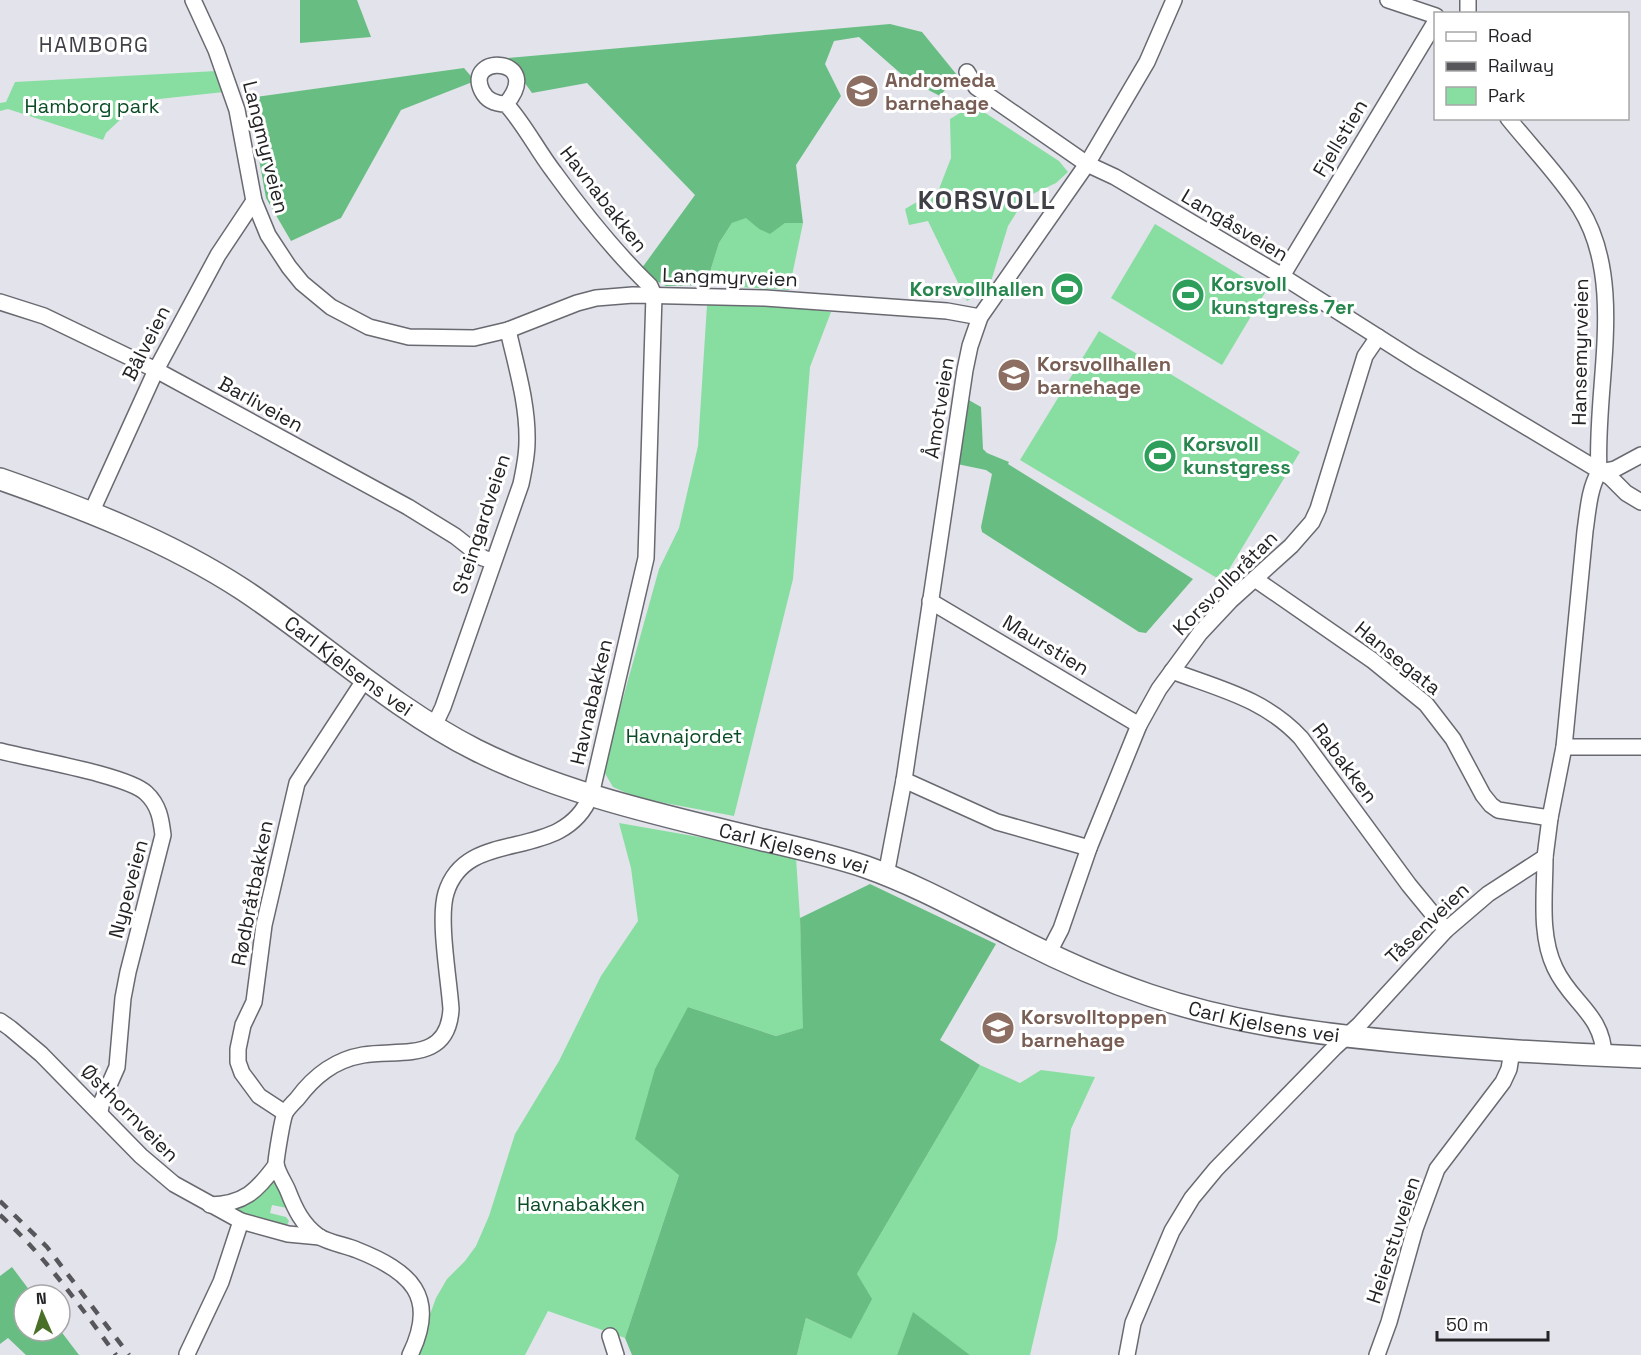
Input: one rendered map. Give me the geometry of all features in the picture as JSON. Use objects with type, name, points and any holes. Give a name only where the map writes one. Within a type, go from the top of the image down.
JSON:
[{"type":"main road","name":"Carl Kjelsens vei","points":[[0,479],[91,513],[166,547],[238,586],[365,679],[434,726],[462,743],[517,769],[636,808],[829,856],[886,875],[933,895],[1048,954],[1129,988],[1190,1008],[1346,1037],[1512,1051],[1641,1057]]},
{"type":"street","name":"Langmyrveien","points":[[193,0],[216,50],[237,110],[255,201],[268,236],[289,267],[316,296],[350,318],[369,327],[409,338],[474,338],[508,330],[556,309],[596,298],[633,295],[789,300],[946,311],[980,316]]},
{"type":"street","name":"Åmotveien","points":[[886,875],[904,780],[970,346],[980,316],[1087,164],[1147,62],[1174,0]]},
{"type":"street","points":[[1388,0],[1434,15]]},
{"type":"street","name":"Fjellstien","points":[[1282,276],[1434,24]]},
{"type":"street","name":"Langåsveien","points":[[967,72],[976,87],[1087,164],[1115,177],[1282,276],[1378,337],[1610,477],[1626,493],[1641,502]]},
{"type":"street","name":"Havnabakken","points":[[210,1205],[227,1204],[245,1197],[261,1185],[276,1165],[285,1113],[309,1083],[325,1070],[343,1060],[363,1055],[420,1052],[440,1039],[446,1031],[451,1013],[443,908],[446,893],[459,870],[472,859],[488,852],[550,836],[565,827],[582,811],[591,795],[646,558],[654,295],[650,286],[592,222],[552,170],[519,118],[506,104]]},
{"type":"street","name":"Hansemyrveien","points":[[1511,120],[1580,209],[1601,261],[1605,324],[1599,472]]},
{"type":"street","name":"Bålveien","points":[[91,513],[156,370],[218,255],[255,201]]},
{"type":"street","name":"Barliveien","points":[[0,302],[44,316],[156,370],[408,507],[446,530],[483,558],[493,561]]},
{"type":"street","name":"Steingardveien","points":[[434,726],[443,707],[521,484],[528,441],[508,330]]},
{"type":"street","name":"Korsvollbråtan","points":[[1048,954],[1060,929],[1089,848],[1152,701],[1172,670],[1213,618],[1291,546],[1312,522],[1365,356],[1378,337]]},
{"type":"street","points":[[1604,1056],[1604,1044],[1598,1026],[1566,988],[1554,967],[1545,932],[1545,857],[1564,747],[1589,502],[1599,472],[1615,469],[1641,455]]},
{"type":"street","name":"Hansegata","points":[[1256,579],[1372,660],[1426,704],[1453,739],[1483,795],[1491,805],[1498,810],[1550,818]]},
{"type":"street","name":"Maurstien","points":[[930,601],[1140,725]]},
{"type":"street","name":"Rabakken","points":[[1172,670],[1221,687],[1254,702],[1286,722],[1301,738],[1409,885],[1446,930]]},
{"type":"street","name":"Rødbråtbakken","points":[[285,1113],[259,1096],[242,1073],[238,1062],[238,1049],[243,1025],[254,1002],[264,925],[297,783],[365,679]]},
{"type":"street","points":[[1564,747],[1641,747]]},
{"type":"street","name":"Nypeveien","points":[[0,751],[126,782],[146,793],[161,813],[164,835],[128,972],[123,998],[117,1067],[102,1101],[100,1112]]},
{"type":"street","points":[[904,780],[997,822],[1089,848]]},
{"type":"street","name":"Tåsenveien","points":[[1127,1355],[1133,1323],[1172,1231],[1192,1198],[1216,1169],[1359,1025],[1446,930],[1488,894],[1545,857]]},
{"type":"street","name":"Østhornveien","points":[[0,1021],[41,1054],[141,1156],[174,1184],[241,1221],[288,1234],[321,1237]]},
{"type":"street","name":"Heierstuveien","points":[[1377,1355],[1389,1322],[1415,1229],[1437,1169],[1503,1082],[1509,1069],[1512,1051]]},
{"type":"street","points":[[276,1165],[298,1215],[306,1225],[321,1237],[391,1265],[416,1289],[422,1319],[417,1342],[410,1355]]},
{"type":"street","points":[[187,1354],[221,1282],[241,1221]]},
{"type":"street","points":[[610,1336],[616,1355]]},
{"type":"green space","points":[[300,0],[357,0],[371,37],[300,43]]},
{"type":"green space","points":[[890,24],[922,32],[957,75],[940,96],[907,79],[859,37],[834,41],[825,64],[841,96],[796,165],[803,223],[785,223],[770,234],[759,229],[746,218],[732,223],[719,243],[706,285],[666,286],[639,272],[695,195],[587,83],[532,93],[507,58]]},
{"type":"green space","points":[[464,68],[475,81],[401,110],[341,218],[291,241],[266,198],[248,98]]},
{"type":"green space","name":"Hamborg park","points":[[216,71],[224,92],[140,101],[106,133],[103,140],[8,109],[0,111],[0,103],[6,102],[15,82]]},
{"type":"green space","points":[[973,105],[1059,161],[1068,172],[1056,183],[1026,197],[1008,226],[989,288],[967,301],[928,221],[909,225],[905,209],[939,189],[951,158],[950,119]]},
{"type":"green space","points":[[746,217],[759,229],[785,223],[803,223],[789,290],[706,285],[719,243],[732,223]]},
{"type":"green space","name":"Korsvoll kunstgress 7er","points":[[1155,224],[1266,291],[1222,365],[1111,298]]},
{"type":"green space","name":"Havnajordet","points":[[707,305],[787,307],[831,312],[810,367],[793,579],[734,816],[638,798],[613,787],[603,770],[659,569],[679,528],[698,446]]},
{"type":"green space","name":"Korsvoll kunstgress","points":[[1099,331],[1300,452],[1222,581],[1020,460]]},
{"type":"green space","points":[[967,399],[981,407],[983,449],[987,453],[1009,462],[1008,464],[1193,579],[1146,633],[1139,632],[982,532],[981,527],[992,474],[986,470],[957,464]]},
{"type":"green space","name":"Havnabakken","points":[[619,823],[762,848],[796,858],[804,1028],[776,1036],[688,1007],[679,1175],[625,1338],[548,1311],[525,1355],[415,1355],[436,1298],[447,1279],[476,1246],[489,1216],[515,1134],[559,1061],[601,976],[638,921],[631,868]]},
{"type":"green space","points":[[870,884],[996,944],[940,1040],[980,1065],[857,1274],[872,1299],[851,1339],[806,1318],[797,1355],[632,1355],[625,1338],[679,1175],[635,1139],[655,1069],[688,1007],[776,1036],[803,1028],[800,918]]},
{"type":"green space","points":[[980,1065],[1020,1083],[1041,1070],[1095,1077],[1071,1129],[1057,1239],[1030,1355],[970,1355],[913,1313],[897,1355],[797,1355],[806,1318],[851,1339],[857,1274]]},
{"type":"green space","points":[[273,1182],[287,1208],[272,1205],[270,1213],[286,1217],[289,1221],[287,1225],[278,1225],[241,1214],[238,1210],[240,1207],[259,1195]]},
{"type":"green space","points":[[12,1267],[24,1283],[12,1283],[12,1342],[8,1338],[0,1344],[0,1276]]},
{"type":"green space","points":[[913,1312],[970,1355],[897,1355]]},
{"type":"green space","points":[[13,1343],[70,1343],[79,1355],[26,1355]]},
{"type":"railway","points":[[0,1201],[47,1247],[129,1355]]},
{"type":"railway","points":[[0,1215],[47,1264],[116,1355]]},
{"type":"place","name":"Andromeda barnehage","points":[[862,91]]},
{"type":"place","name":"Korsvollhallen","points":[[1067,289]]},
{"type":"place","name":"Korsvoll kunstgress 7er","points":[[1188,295]]},
{"type":"place","name":"Korsvollhallen barnehage","points":[[1014,375]]},
{"type":"place","name":"Korsvoll kunstgress","points":[[1160,456]]},
{"type":"place","name":"Korsvolltoppen barnehage","points":[[998,1028]]},
{"type":"district","name":"HAMBORG","points":[[94,45]]},
{"type":"district","name":"KORSVOLL","points":[[987,200]]}]
